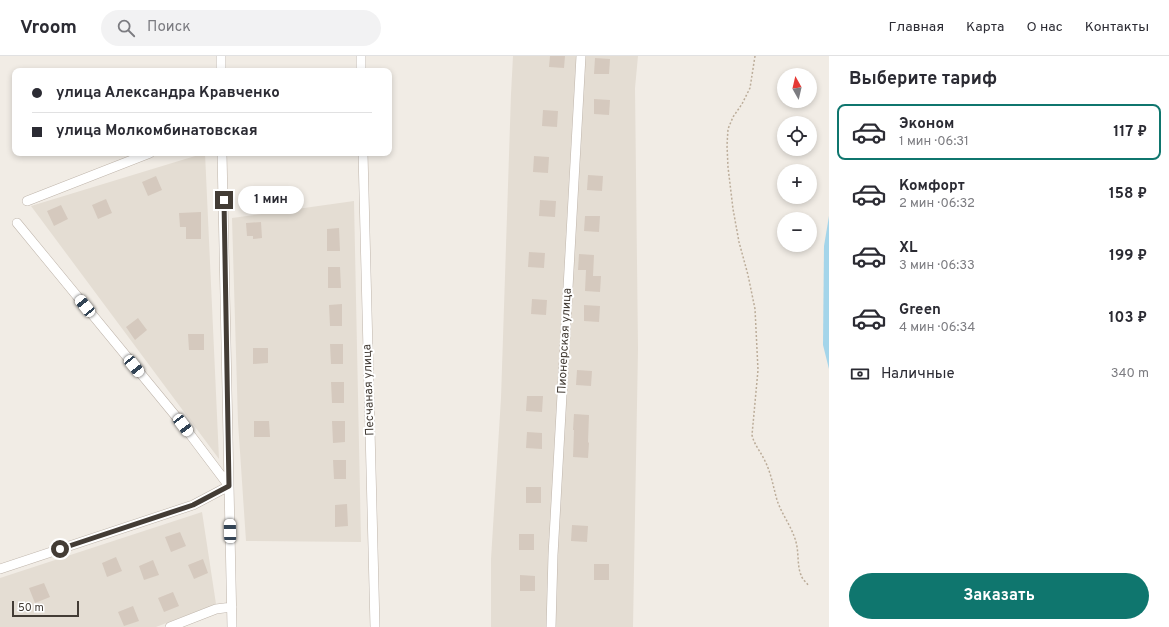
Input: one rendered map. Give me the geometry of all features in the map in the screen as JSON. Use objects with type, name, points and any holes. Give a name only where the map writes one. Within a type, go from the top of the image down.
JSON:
[{"type":"street","points":[[220,56],[221,68]]},
{"type":"street","points":[[361,56],[361,68]]},
{"type":"street","name":"Пионерская улица","points":[[551,627],[553,555],[581,56]]},
{"type":"street","points":[[27,202],[142,156]]},
{"type":"street","points":[[222,156],[232,627]]},
{"type":"street","name":"Песчаная улица","points":[[362,156],[375,627]]},
{"type":"street","points":[[17,224],[183,425],[229,486]]},
{"type":"street","points":[[0,569],[193,505],[229,486]]},
{"type":"street","points":[[170,627],[216,609],[232,606]]},
{"type":"path","points":[[755,56],[750,88],[733,117],[728,129],[727,145],[733,209],[739,242],[755,309],[758,370],[752,435],[772,478],[778,501],[791,526],[799,553],[801,576],[808,585]]},
{"type":"shaded area","points":[[513,56],[638,56],[635,88],[638,349],[633,627],[491,627],[491,559],[501,398]]},
{"type":"shaded area","points":[[195,156],[205,156],[219,459],[31,206]]},
{"type":"shaded area","points":[[354,201],[361,542],[246,541],[238,422],[232,218]]},
{"type":"shaded area","points":[[202,512],[216,604],[156,627],[0,627],[0,578]]},
{"type":"water","points":[[829,216],[829,369],[823,345],[824,246]]},
{"type":"building","points":[[550,56],[565,56],[564,68],[549,67]]},
{"type":"building","points":[[595,58],[610,59],[609,74],[594,74]]},
{"type":"building","points":[[594,99],[610,100],[609,115],[594,114]]},
{"type":"building","points":[[543,110],[558,111],[557,127],[542,126]]},
{"type":"building","points":[[534,156],[549,157],[548,173],[533,172]]},
{"type":"building","points":[[588,175],[603,176],[602,191],[587,190]]},
{"type":"building","points":[[156,176],[162,190],[148,196],[142,182]]},
{"type":"building","points":[[106,199],[112,213],[98,219],[92,205]]},
{"type":"building","points":[[540,200],[556,201],[555,217],[539,216]]},
{"type":"building","points":[[61,205],[68,219],[54,226],[47,211]]},
{"type":"building","points":[[201,212],[201,239],[186,239],[186,227],[180,227],[179,213]]},
{"type":"building","points":[[585,216],[600,216],[599,232],[584,231]]},
{"type":"building","points":[[261,222],[262,238],[253,239],[253,236],[247,236],[246,223]]},
{"type":"building","points":[[339,228],[340,251],[327,251],[327,229]]},
{"type":"building","points":[[529,252],[545,253],[544,268],[528,267]]},
{"type":"building","points":[[579,254],[594,255],[593,276],[601,276],[600,292],[585,291],[586,270],[578,270]]},
{"type":"building","points":[[328,267],[340,267],[341,288],[328,288]]},
{"type":"building","points":[[532,299],[547,300],[546,315],[531,314]]},
{"type":"building","points":[[342,304],[342,326],[330,326],[329,305]]},
{"type":"building","points":[[584,305],[600,306],[599,322],[584,321]]},
{"type":"building","points":[[138,318],[147,330],[135,340],[126,327]]},
{"type":"building","points":[[188,334],[204,334],[204,350],[189,350]]},
{"type":"building","points":[[330,344],[343,344],[343,364],[331,364]]},
{"type":"building","points":[[253,348],[268,348],[268,363],[253,364]]},
{"type":"building","points":[[577,370],[592,371],[591,386],[576,385]]},
{"type":"building","points":[[331,382],[344,382],[344,403],[332,403]]},
{"type":"building","points":[[527,396],[543,396],[542,412],[526,411]]},
{"type":"building","points":[[574,414],[589,415],[588,458],[573,457]]},
{"type":"building","points":[[254,421],[269,421],[270,437],[254,437]]},
{"type":"building","points":[[332,421],[345,421],[345,442],[333,443]]},
{"type":"building","points":[[527,432],[542,433],[542,449],[526,448]]},
{"type":"building","points":[[333,460],[346,460],[346,479],[334,479]]},
{"type":"building","points":[[526,487],[541,487],[541,503],[526,503]]},
{"type":"building","points":[[347,504],[348,526],[335,527],[335,505]]},
{"type":"building","points":[[572,525],[588,526],[587,542],[571,541]]},
{"type":"building","points":[[180,532],[186,546],[171,552],[165,537]]},
{"type":"building","points":[[519,534],[534,534],[534,550],[519,550]]},
{"type":"building","points":[[116,557],[122,571],[107,577],[102,563]]},
{"type":"building","points":[[203,559],[208,573],[194,579],[188,565]]},
{"type":"building","points":[[153,560],[159,575],[144,580],[139,566]]},
{"type":"building","points":[[594,564],[609,564],[609,580],[594,580]]},
{"type":"building","points":[[520,575],[535,576],[535,591],[520,591]]},
{"type":"building","points":[[44,583],[50,597],[35,603],[29,588]]},
{"type":"building","points":[[173,592],[179,606],[164,612],[158,598]]},
{"type":"building","points":[[133,606],[139,621],[124,626],[118,612]]},
{"type":"route","points":[[60,549],[193,505],[229,486],[224,200]]}]
